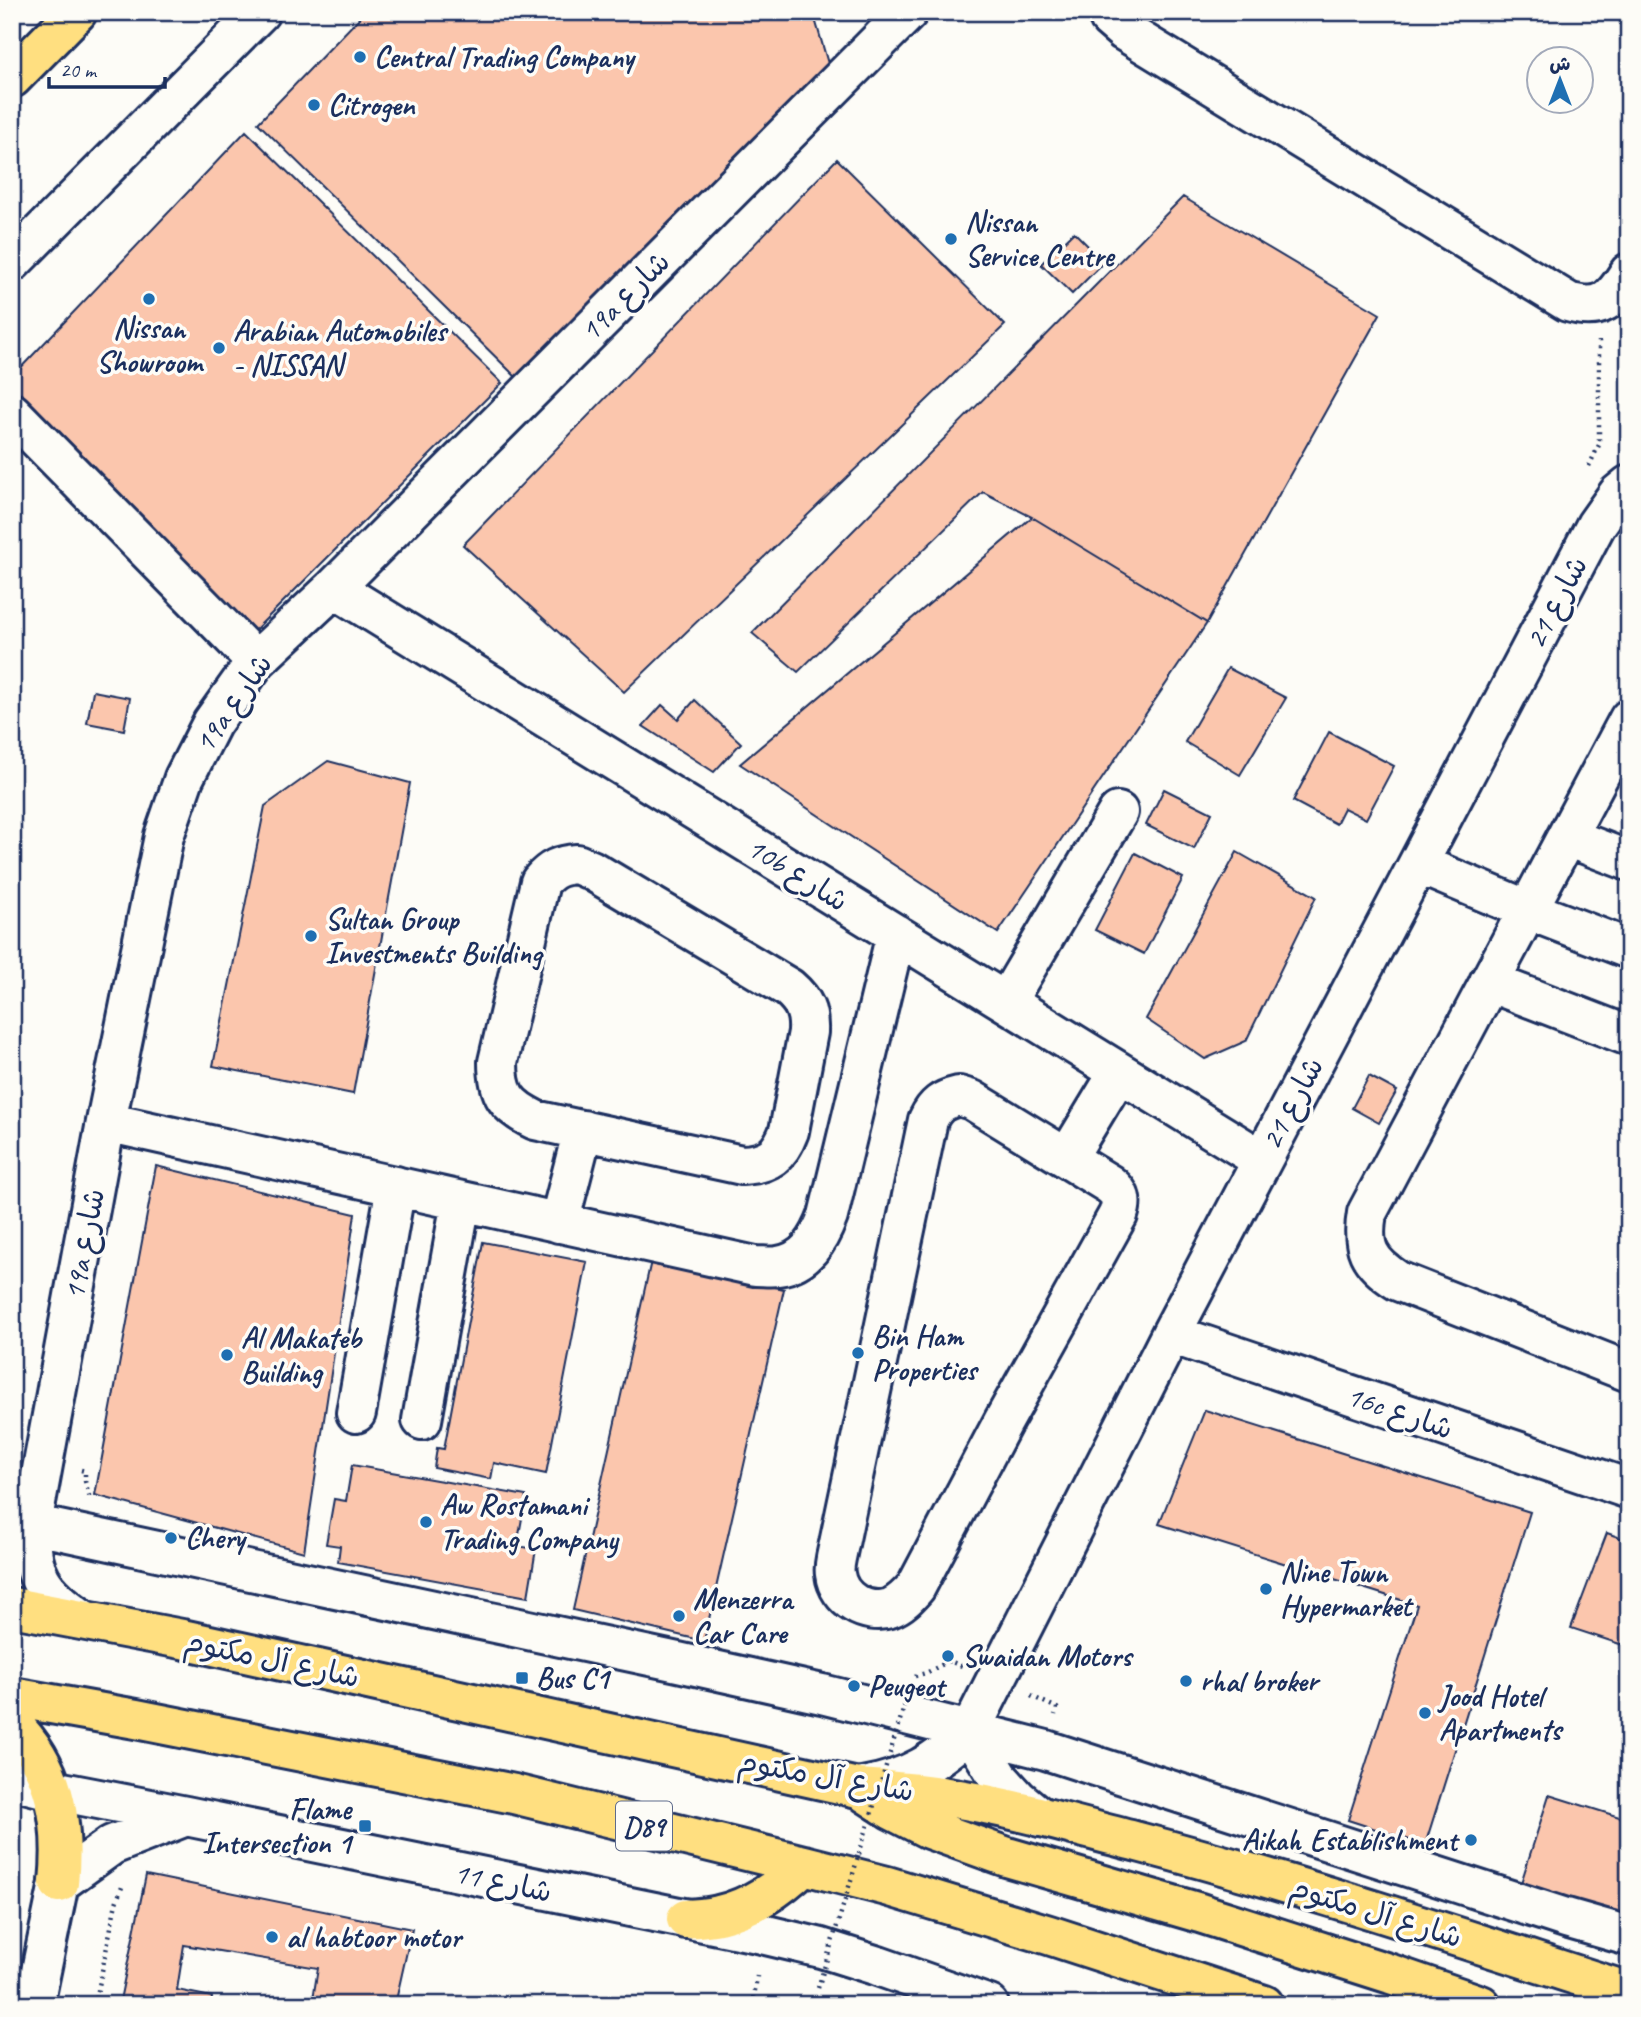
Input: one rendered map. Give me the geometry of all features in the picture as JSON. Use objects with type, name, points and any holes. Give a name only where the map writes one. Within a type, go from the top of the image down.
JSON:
[{"type":"main road","points":[[12,78],[77,12]]},
{"type":"main road","name":"شارع آل مكتوم","points":[[12,1607],[182,1639],[858,1788],[904,1790],[950,1797],[1040,1816],[1342,1899],[1629,1992]]},
{"type":"main road","name":"D89","points":[[12,1697],[136,1718],[514,1794],[804,1865],[887,1886],[1037,1931],[1264,2005]]},
{"type":"main road","points":[[12,1724],[39,1759],[52,1790],[61,1823],[62,1857],[59,1883]]},
{"type":"main road","points":[[858,1788],[929,1829],[1007,1857],[1200,1913],[1481,2005]]},
{"type":"main road","points":[[686,1919],[719,1915],[751,1904],[779,1887],[804,1865]]},
{"type":"street","points":[[12,262],[260,12]]},
{"type":"street","name":"19a شارع","points":[[82,1619],[57,1602],[39,1577],[22,1522],[164,836],[184,778],[206,734],[256,661],[334,587],[908,12]]},
{"type":"street","points":[[1107,12],[1109,18],[1124,31],[1568,302],[1583,306],[1599,305],[1618,291],[1629,273]]},
{"type":"street","points":[[12,412],[256,661]]},
{"type":"street","name":"شارع 21","points":[[858,1788],[890,1782],[921,1769],[970,1731],[1171,1334],[1596,525],[1618,494],[1629,485]]},
{"type":"street","name":"10b شارع","points":[[334,587],[1262,1160]]},
{"type":"street","points":[[1629,719],[1367,1213],[1363,1233],[1368,1253],[1380,1270],[1398,1281],[1629,1372]]},
{"type":"street","points":[[1006,1002],[1118,811]]},
{"type":"street","points":[[1567,837],[1629,861]]},
{"type":"street","points":[[578,864],[789,989],[806,1007],[809,1019],[789,1131],[783,1146],[773,1157],[758,1164],[743,1165],[583,1130],[535,1120],[517,1111],[505,1098],[498,1081],[498,1062],[540,882],[550,871],[563,865],[578,864]]},
{"type":"street","points":[[1418,864],[1629,949]]},
{"type":"street","points":[[106,1122],[755,1266],[779,1266],[802,1256],[819,1239],[828,1216],[896,934]]},
{"type":"street","points":[[1489,982],[1629,1036]]},
{"type":"street","points":[[1067,1158],[1119,1072]]},
{"type":"street","points":[[959,1096],[972,1100],[1067,1158],[1116,1190],[1121,1206],[1118,1215],[915,1587],[904,1601],[888,1609],[870,1610],[854,1604],[841,1592],[835,1575],[836,1558],[928,1120],[934,1108],[945,1099],[959,1096]]},
{"type":"street","points":[[559,1223],[583,1130]]},
{"type":"street","points":[[345,1410],[384,1184]]},
{"type":"street","points":[[422,1420],[461,1201]]},
{"type":"street","name":"16c شارع","points":[[1171,1334],[1629,1489]]},
{"type":"street","points":[[22,1522],[822,1694],[1046,1750],[1629,1936]]},
{"type":"street","points":[[970,1731],[998,1777],[1018,1799],[1040,1816]]},
{"type":"street","name":"شارع 11","points":[[12,1780],[821,1948],[989,2005]]},
{"type":"street","points":[[34,2005],[59,1883],[112,1845],[186,1816]]},
{"type":"path","points":[[1588,468],[1599,445],[1599,305]]},
{"type":"path","points":[[818,1988],[908,1694]]},
{"type":"path","points":[[94,2005],[116,1902],[126,1881]]},
{"type":"path","points":[[744,1973],[758,1976],[753,2005]]},
{"type":"building","points":[[365,12],[813,12],[831,74],[519,380],[258,123]]},
{"type":"building","points":[[246,131],[502,383],[244,641],[12,405],[12,377]]},
{"type":"building","points":[[837,159],[1005,325],[624,692],[463,545]]},
{"type":"building","points":[[1183,197],[1380,314],[1207,623],[1032,517],[983,492],[798,672],[752,633]]},
{"type":"building","points":[[1074,232],[1104,262],[1072,294],[1041,264]]},
{"type":"building","points":[[1032,517],[1207,623],[998,933],[740,764]]},
{"type":"building","points":[[1228,668],[1286,698],[1240,775],[1185,742]]},
{"type":"building","points":[[93,691],[130,698],[124,730],[87,723]]},
{"type":"building","points":[[695,700],[741,743],[714,772],[643,726],[662,705],[678,719]]},
{"type":"building","points":[[1329,732],[1394,766],[1366,819],[1344,808],[1336,824],[1293,801]]},
{"type":"building","name":"Sultan Group Investments Building","points":[[328,761],[410,783],[353,1094],[213,1066],[265,806]]},
{"type":"building","points":[[1164,789],[1212,813],[1194,849],[1146,825]]},
{"type":"building","points":[[1237,852],[1316,897],[1246,1041],[1205,1059],[1146,1019]]},
{"type":"building","points":[[1135,853],[1183,878],[1144,954],[1095,930]]},
{"type":"building","points":[[1369,1076],[1397,1091],[1379,1123],[1352,1108]]},
{"type":"building","name":"Al Makateb Building","points":[[156,1166],[355,1214],[304,1552],[95,1495]]},
{"type":"building","points":[[483,1242],[587,1262],[546,1474],[494,1463],[491,1479],[434,1468],[437,1448],[444,1449]]},
{"type":"building","points":[[651,1261],[784,1289],[704,1641],[573,1610]]},
{"type":"building","name":"Jood Hotel Apartments","points":[[1205,1410],[1530,1512],[1425,1845],[1348,1820],[1417,1605],[1159,1524]]},
{"type":"building","name":"Aw Rostamani Trading Company","points":[[352,1465],[526,1496],[517,1546],[536,1549],[528,1597],[338,1562],[340,1546],[326,1544],[334,1499],[346,1501]]},
{"type":"building","points":[[1607,1533],[1629,1541],[1629,1647],[1571,1628]]},
{"type":"building","points":[[1549,1795],[1629,1820],[1629,1917],[1521,1883]]},
{"type":"building","name":"al habtoor motor","points":[[146,1875],[412,1929],[395,2005],[312,2005],[318,1968],[184,1945],[177,1990],[212,1997],[211,2005],[119,2005]]},
{"type":"place","name":"Central Trading Company","points":[[360,57]]},
{"type":"place","name":"Citrogen","points":[[314,105]]},
{"type":"place","name":"Nissan Service Centre","points":[[951,239]]},
{"type":"place","name":"Nissan Showroom","points":[[149,299]]},
{"type":"place","name":"Arabian Automobiles - NISSAN","points":[[219,348]]},
{"type":"place","name":"Sultan Group Investments Building","points":[[311,936]]},
{"type":"place","name":"Bin Ham Properties","points":[[858,1353]]},
{"type":"place","name":"Al Makateb Building","points":[[227,1355]]},
{"type":"place","name":"Aw Rostamani Trading Company","points":[[426,1522]]},
{"type":"place","name":"Chery","points":[[171,1538]]},
{"type":"place","name":"Nine Town Hypermarket","points":[[1266,1589]]},
{"type":"place","name":"Menzerra Car Care","points":[[679,1616]]},
{"type":"place","name":"Swaidan Motors","points":[[948,1656]]},
{"type":"place","name":"Bus C1","points":[[522,1678]]},
{"type":"place","name":"rhal broker","points":[[1186,1681]]},
{"type":"place","name":"Peugeot","points":[[854,1686]]},
{"type":"place","name":"Jood Hotel Apartments","points":[[1425,1713]]},
{"type":"place","name":"Flame Intersection 1","points":[[365,1826]]},
{"type":"place","name":"Aikah Establishment","points":[[1471,1840]]},
{"type":"place","name":"al habtoor motor","points":[[272,1937]]}]
